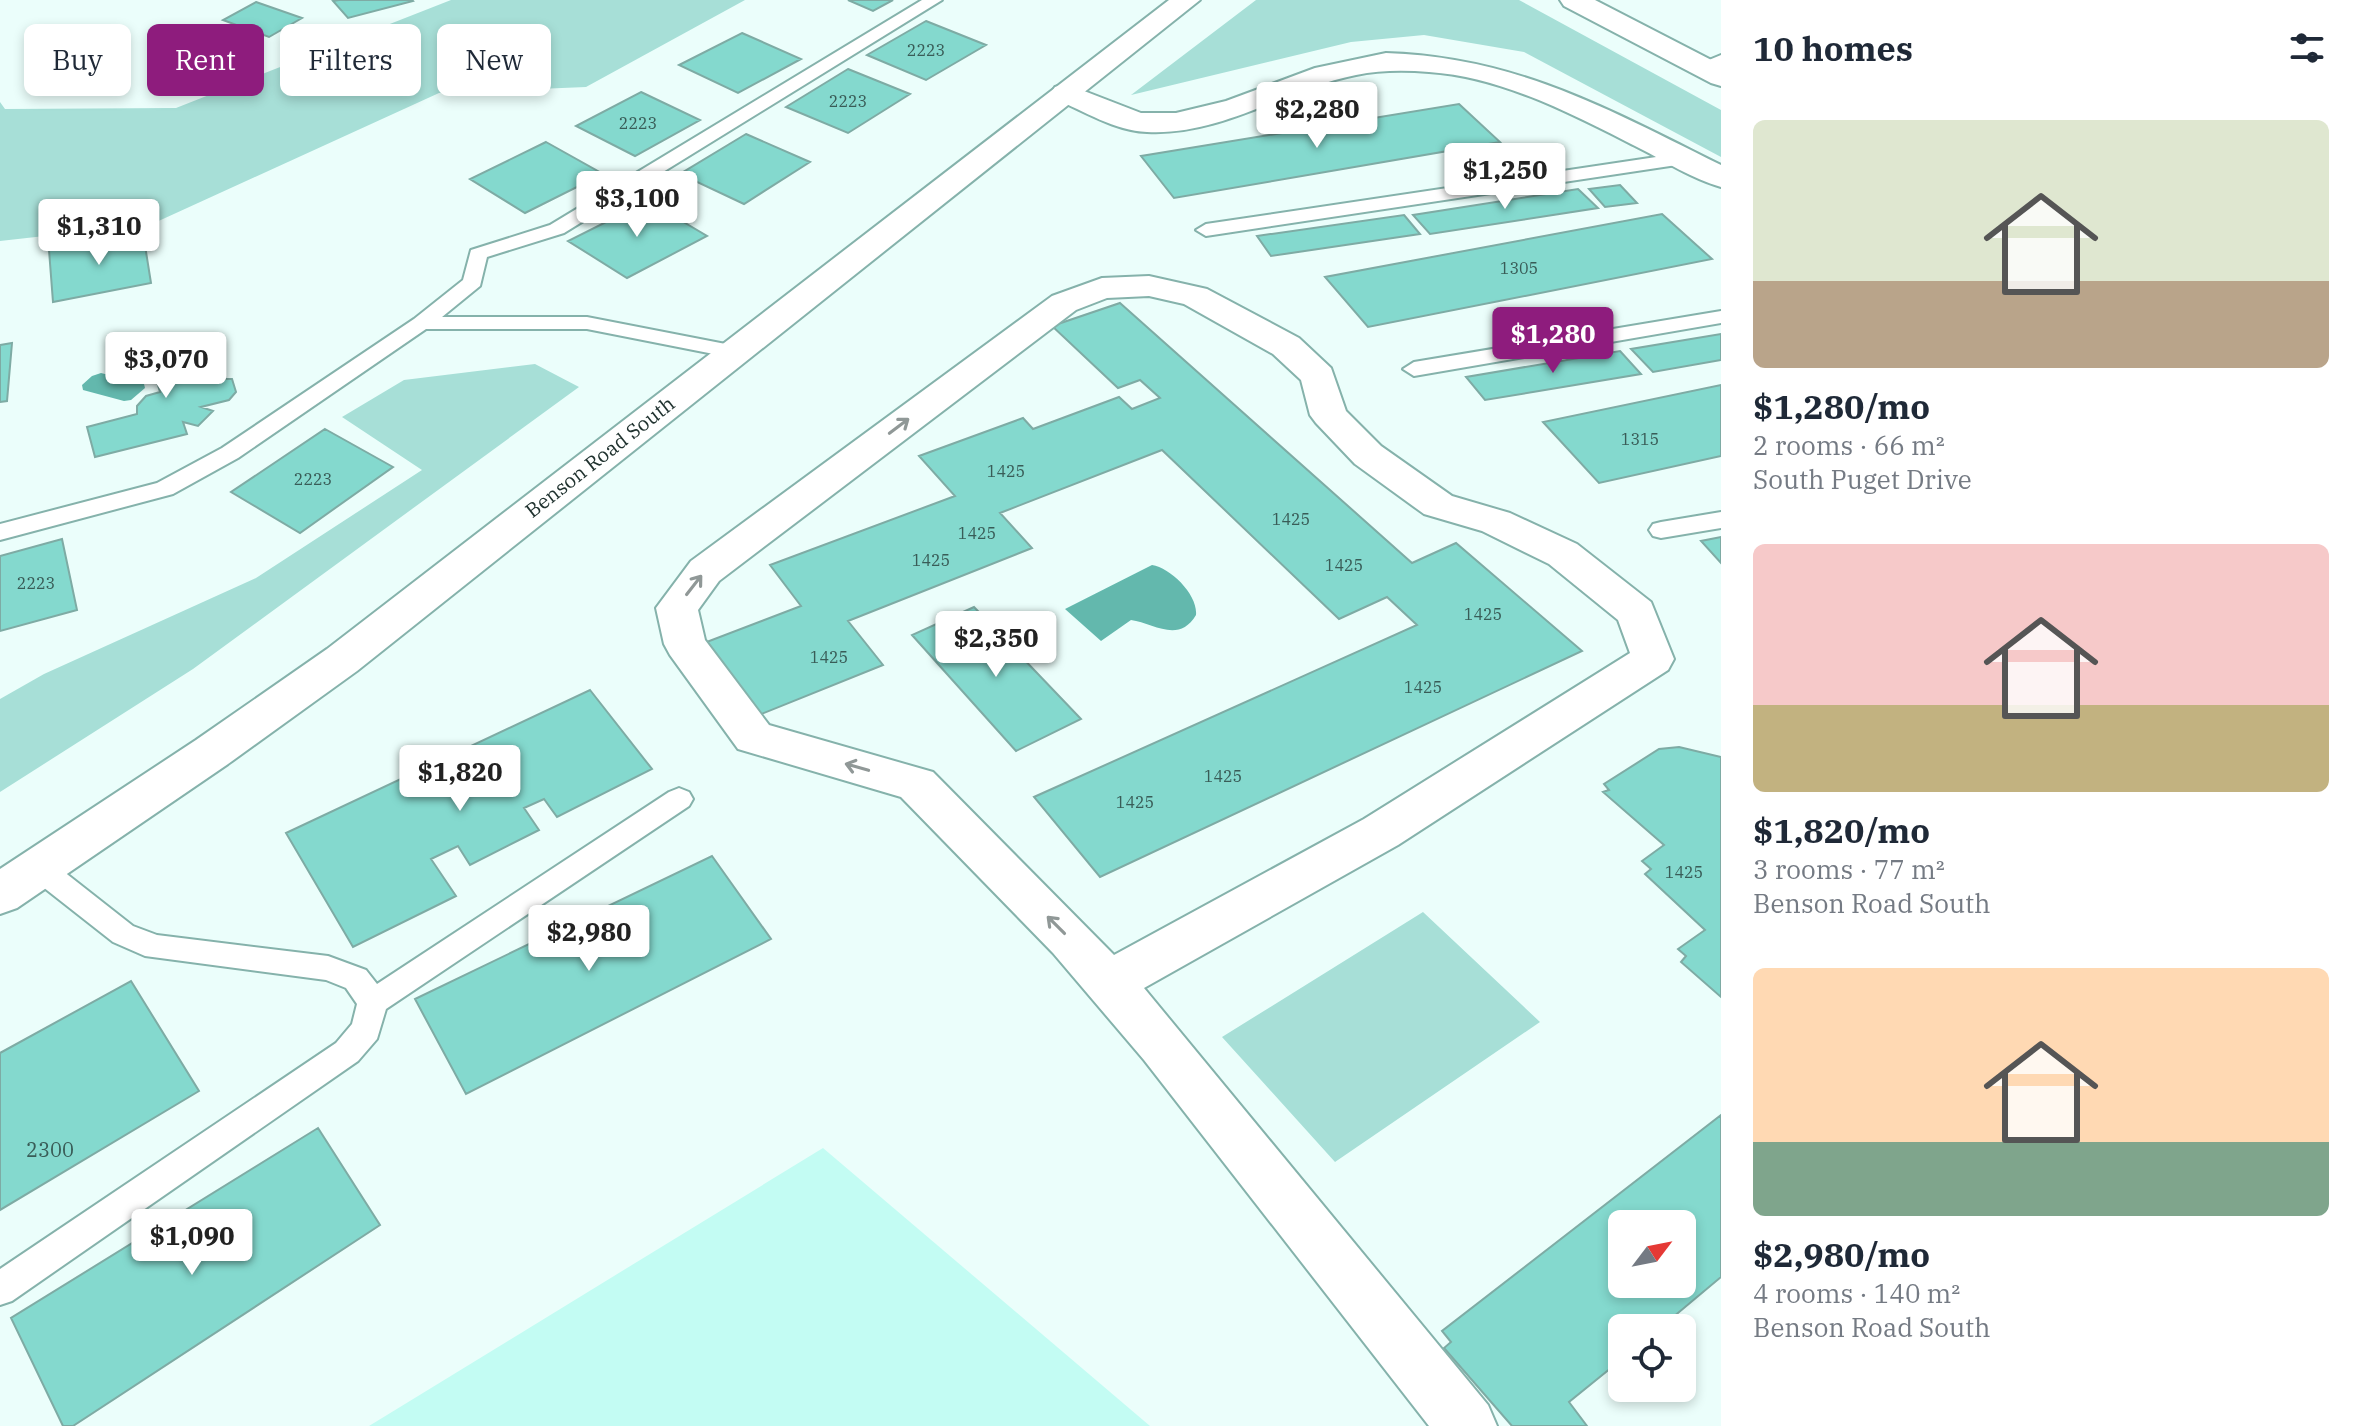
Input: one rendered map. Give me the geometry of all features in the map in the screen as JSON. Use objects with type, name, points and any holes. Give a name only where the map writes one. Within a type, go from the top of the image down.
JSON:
[{"type":"street","name":"Benson Road South","points":[[0,894],[342,660],[1186,0]]},
{"type":"street","points":[[1574,0],[1714,68]]},
{"type":"street","points":[[1066,93],[1143,123],[1175,121],[1216,112],[1335,72],[1384,62],[1447,64],[1516,82],[1602,118],[1721,177]]},
{"type":"street","points":[[1108,983],[1381,832],[1653,659],[1636,612],[1563,554],[1496,522],[1438,505],[1368,455],[1329,415],[1318,376],[1286,346],[1195,296],[1149,286],[1102,288],[1064,303],[705,571],[677,608],[685,644],[754,737],[917,784],[1070,939],[1108,983],[1162,1044],[1467,1426]]},
{"type":"lane","points":[[0,532],[165,489],[230,453],[421,323],[473,282],[478,254],[557,229],[934,0]]},
{"type":"lane","points":[[1206,230],[1683,159]]},
{"type":"lane","points":[[1414,369],[1721,317]]},
{"type":"lane","points":[[421,323],[587,323],[734,352]]},
{"type":"lane","points":[[1661,530],[1721,520]]},
{"type":"lane","points":[[0,1289],[347,1052],[366,1030],[373,1002],[679,799]]},
{"type":"lane","points":[[39,868],[93,914],[123,934],[155,947],[328,968],[356,979],[373,1002]]},
{"type":"shaded area","points":[[451,0],[745,0],[586,87],[551,88],[551,24],[437,24],[437,94],[152,224],[0,241],[0,102],[5,109],[176,108],[207,96],[264,96],[264,73],[280,67],[280,96],[421,96],[421,24],[390,24]]},
{"type":"shaded area","points":[[1256,0],[1519,0],[1721,110],[1721,157],[1524,52],[1424,35],[1351,42],[1131,95]]},
{"type":"shaded area","points":[[535,364],[579,387],[193,669],[0,792],[0,699],[44,674],[256,578],[422,470],[342,417],[404,380]]},
{"type":"shaded area","points":[[101,373],[144,384],[145,388],[131,400],[124,401],[83,390],[82,385]]},
{"type":"shaded area","points":[[1152,565],[1175,577],[1193,599],[1196,615],[1182,628],[1165,630],[1131,620],[1101,641],[1065,609]]},
{"type":"shaded area","points":[[1423,912],[1540,1022],[1335,1162],[1222,1037]]},
{"type":"shaded area","points":[[823,1148],[1150,1426],[369,1426]]},
{"type":"building","points":[[848,0],[893,0],[873,11]]},
{"type":"building","points":[[333,1],[413,1],[348,18]]},
{"type":"building","points":[[256,2],[302,18],[292,24],[280,24],[280,31],[269,37],[264,35],[264,24],[234,24],[223,20]]},
{"type":"building","points":[[926,21],[986,45],[926,80],[867,55]]},
{"type":"building","points":[[742,33],[801,59],[738,93],[679,65]]},
{"type":"building","points":[[848,69],[910,94],[848,133],[786,107]]},
{"type":"building","points":[[641,92],[700,120],[635,156],[576,126]]},
{"type":"building","points":[[1459,104],[1500,142],[1174,198],[1141,156]]},
{"type":"building","points":[[746,134],[810,162],[744,204],[680,174]]},
{"type":"building","points":[[546,142],[603,174],[525,213],[470,179]]},
{"type":"building","points":[[1620,185],[1637,203],[1605,207],[1589,189]]},
{"type":"building","points":[[1578,189],[1598,208],[1430,234],[1413,215]]},
{"type":"building","points":[[648,201],[707,236],[627,278],[568,241]]},
{"type":"building","points":[[1662,214],[1712,259],[1368,327],[1325,277]]},
{"type":"building","points":[[1404,215],[1420,234],[1271,256],[1257,236]]},
{"type":"building","points":[[143,233],[151,283],[53,302],[49,250]]},
{"type":"building","points":[[1120,303],[1412,563],[1456,543],[1582,651],[1100,877],[1034,797],[1417,625],[1387,597],[1339,619],[1162,450],[1000,513],[1032,548],[848,621],[883,665],[754,717],[704,643],[801,606],[770,565],[955,496],[919,456],[1023,418],[1033,429],[1119,397],[1132,409],[1160,398],[1140,380],[1118,388],[1052,326]]},
{"type":"building","points":[[1721,334],[1721,360],[1653,372],[1631,349]]},
{"type":"building","points":[[198,336],[211,379],[232,379],[236,392],[229,400],[201,407],[213,411],[198,426],[183,422],[187,434],[95,457],[87,427],[137,414],[137,406],[146,396],[160,392],[147,348]]},
{"type":"building","points":[[12,343],[7,401],[0,402],[0,345]]},
{"type":"building","points":[[1620,351],[1641,374],[1485,400],[1466,377]]},
{"type":"building","points":[[1721,385],[1721,456],[1599,483],[1543,422]]},
{"type":"building","points":[[325,429],[393,467],[300,533],[231,492]]},
{"type":"building","points":[[1721,537],[1721,563],[1701,541]]},
{"type":"building","points":[[62,539],[77,610],[0,631],[0,556]]},
{"type":"building","points":[[974,607],[1081,719],[1016,751],[912,635]]},
{"type":"building","points":[[590,690],[652,769],[557,817],[544,799],[524,808],[539,830],[470,865],[458,846],[431,859],[456,896],[353,947],[286,833]]},
{"type":"building","points":[[1679,747],[1721,757],[1721,997],[1681,962],[1686,956],[1678,949],[1705,930],[1645,874],[1651,869],[1642,861],[1664,845],[1603,792],[1609,790],[1604,784],[1659,749]]},
{"type":"building","points":[[712,856],[771,939],[466,1094],[415,999]]},
{"type":"building","points":[[131,981],[199,1091],[0,1210],[0,1053]]},
{"type":"building","points":[[1721,1115],[1721,1277],[1696,1298],[1696,1210],[1608,1210],[1608,1298],[1696,1298],[1677,1314],[1608,1314],[1608,1370],[1569,1402],[1587,1426],[1512,1426],[1444,1348],[1451,1342],[1442,1331]]},
{"type":"building","points":[[318,1128],[380,1225],[73,1426],[63,1426],[11,1318]]}]
